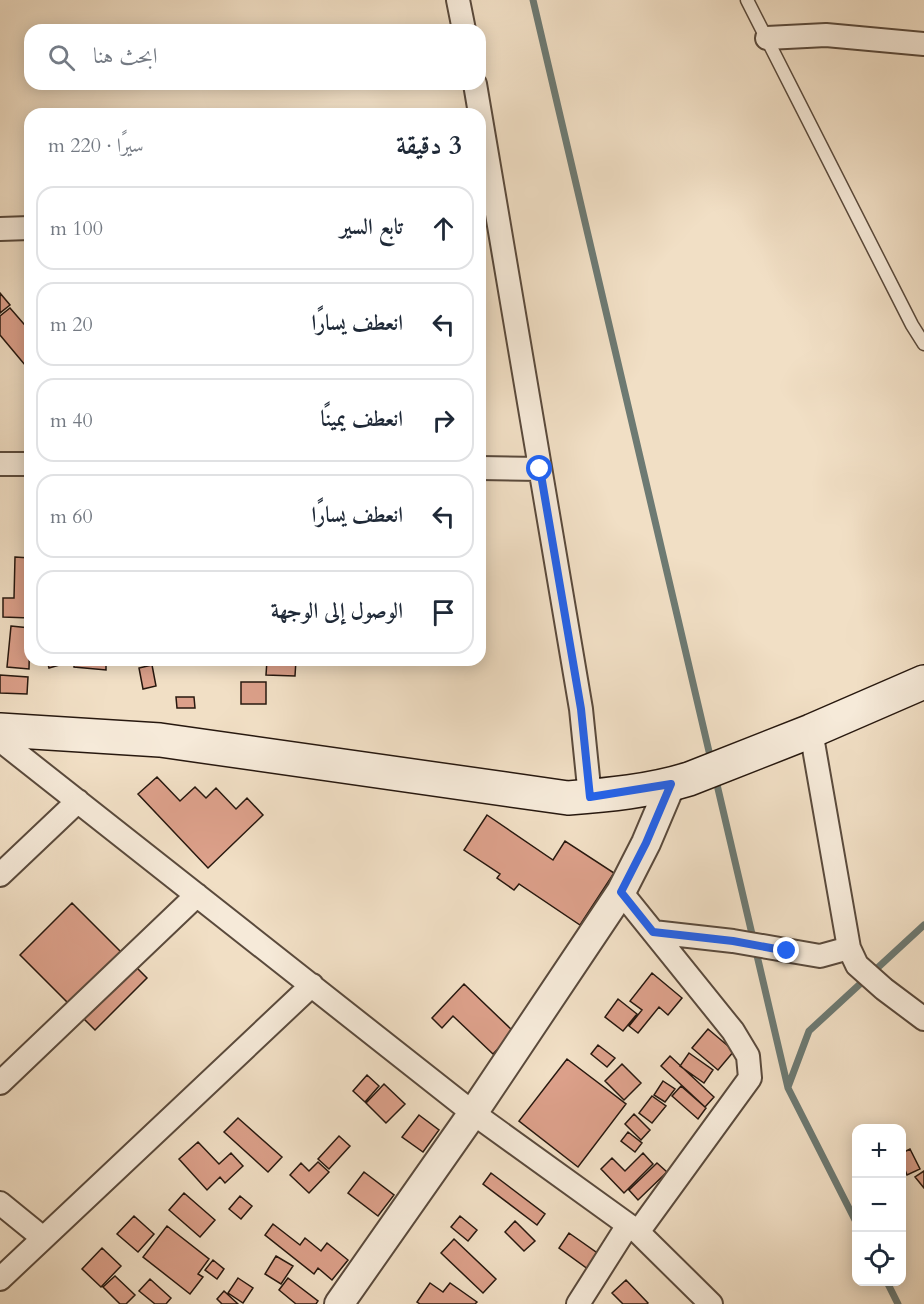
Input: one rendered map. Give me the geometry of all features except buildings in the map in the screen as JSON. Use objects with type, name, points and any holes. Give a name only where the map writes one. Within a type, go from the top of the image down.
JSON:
[{"type":"main road","points":[[0,730],[160,740],[568,798],[590,797],[680,782],[811,731],[924,682]]},
{"type":"street","points":[[458,0],[463,24]]},
{"type":"street","points":[[767,39],[826,35],[924,44]]},
{"type":"street","points":[[476,90],[477,108]]},
{"type":"street","points":[[486,192],[489,221],[540,469],[581,709],[590,797]]},
{"type":"street","points":[[0,229],[24,228]]},
{"type":"street","points":[[0,464],[24,464]]},
{"type":"street","points":[[486,468],[540,469]]},
{"type":"street","points":[[811,731],[853,956],[884,989],[924,1019]]},
{"type":"street","points":[[0,740],[473,1113],[633,1228],[711,1304]]},
{"type":"street","points":[[339,1304],[473,1113],[621,892],[680,782]]},
{"type":"street","points":[[0,875],[78,801]]},
{"type":"street","points":[[578,1304],[633,1228],[750,1078],[748,1056],[733,1031],[621,892]]},
{"type":"street","points":[[0,1083],[197,895]]},
{"type":"street","points":[[653,932],[733,941],[820,956],[853,956]]},
{"type":"street","points":[[0,1279],[312,985]]},
{"type":"street","points":[[0,1203],[43,1238]]},
{"type":"lane","points":[[747,0],[912,326],[924,344]]},
{"type":"waterway","points":[[533,0],[711,760]]},
{"type":"waterway","points":[[715,776],[788,1088],[852,1214]]},
{"type":"waterway","points":[[788,1087],[809,1031],[924,925]]},
{"type":"waterway","points":[[889,1286],[898,1304]]},
{"type":"route","points":[[540,469],[581,709],[590,797],[671,784],[646,843],[621,892],[653,932],[733,941],[787,951]]}]
